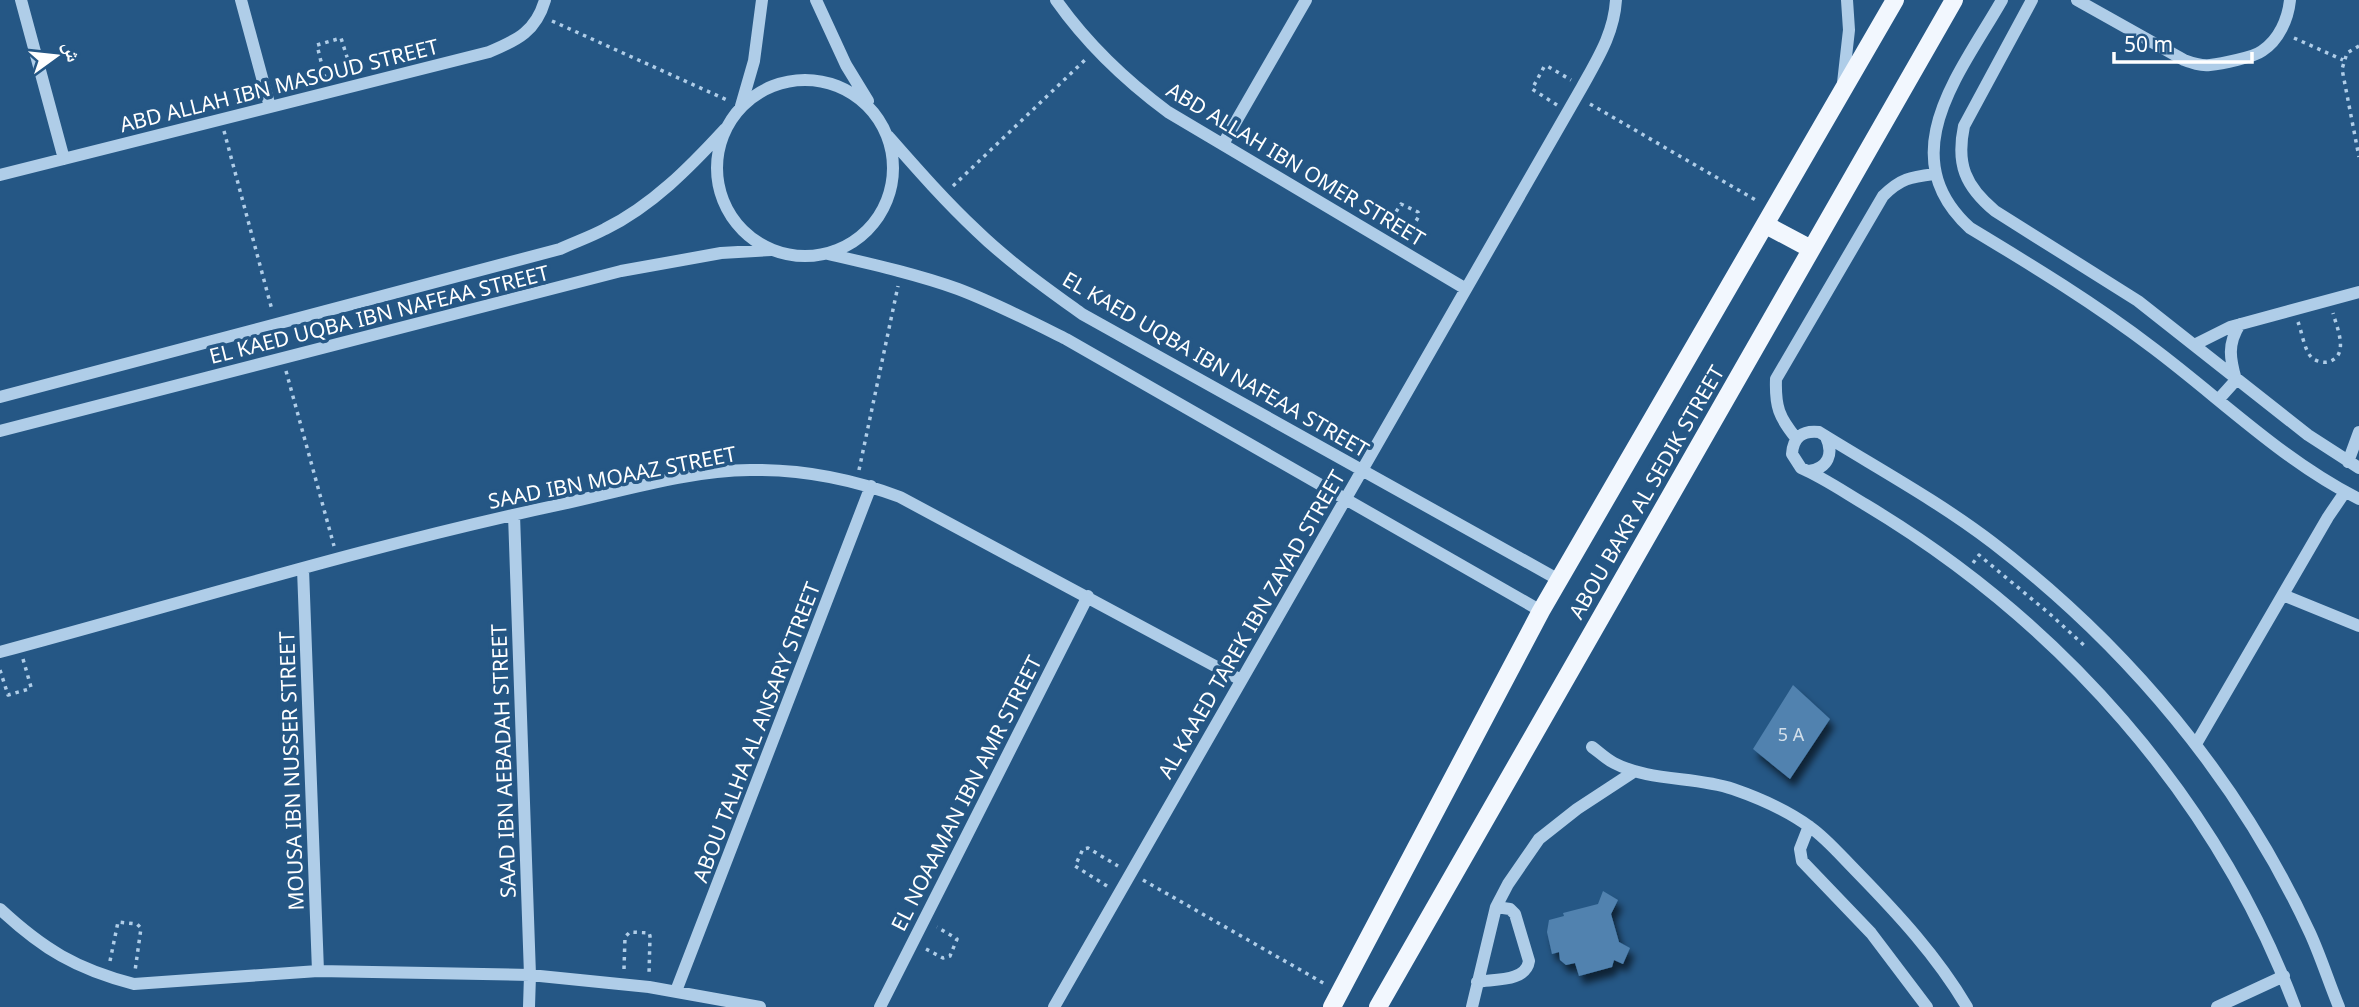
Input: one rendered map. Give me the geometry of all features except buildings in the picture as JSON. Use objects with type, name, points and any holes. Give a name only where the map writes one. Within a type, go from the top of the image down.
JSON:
[{"type":"main road","name":"ABOU BAKR AL SEDIK STREET","points":[[1336,1000],[1541,611],[1895,0]]},
{"type":"main road","name":"ABOU BAKR AL SEDIK STREET","points":[[1378,1007],[1954,0]]},
{"type":"main road","points":[[1770,218],[1811,249]]},
{"type":"street","points":[[21,0],[64,159]]},
{"type":"street","points":[[241,0],[270,107]]},
{"type":"street","points":[[541,16],[545,0]]},
{"type":"street","points":[[741,106],[754,61],[762,0]]},
{"type":"street","points":[[816,0],[846,65],[888,136],[894,165],[890,195],[876,221],[855,242],[828,254]]},
{"type":"street","points":[[1223,144],[1306,0]]},
{"type":"street","name":"AL KAAED TAREK IBN ZAYAD STREET","points":[[1054,1007],[1608,40],[1615,16],[1616,0]]},
{"type":"street","points":[[1842,93],[1849,30],[1847,0]]},
{"type":"street","points":[[2002,0],[1936,122],[1932,148],[1935,174],[1942,195],[1954,213],[1970,228],[2096,305],[2285,454],[2359,499]]},
{"type":"street","points":[[2032,0],[1964,126],[1960,145],[1962,164],[1968,183],[1980,199],[2138,301],[2308,435],[2353,465],[2359,432]]},
{"type":"street","points":[[2077,0],[2196,65],[2210,65],[2262,52],[2281,32],[2289,15],[2290,0]]},
{"type":"street","name":"ABD ALLAH IBN OMER STREET","points":[[1058,1],[1096,50],[1142,93],[1168,112],[1466,289]]},
{"type":"street","name":"ABD ALLAH IBN MASOUD STREET","points":[[0,174],[489,52],[519,40],[541,16]]},
{"type":"street","points":[[873,111],[850,91],[823,80],[793,79],[765,88],[741,106],[725,129],[717,157],[719,186],[729,213],[747,235],[771,250],[799,256],[828,254],[901,271],[957,289],[1013,312],[1066,339],[1541,611]]},
{"type":"street","name":"EL KAED UQBA IBN NAFEAA STREET","points":[[0,397],[560,249],[607,229],[651,200],[691,165],[725,129]]},
{"type":"street","name":"EL KAED UQBA IBN NAFEAA STREET","points":[[888,136],[979,233],[1029,275],[1082,314],[1559,580]]},
{"type":"street","points":[[1796,438],[1781,420],[1775,401],[1776,379],[1883,196],[1894,185],[1907,178],[1935,174]]},
{"type":"street","name":"EL KAED UQBA IBN NAFEAA STREET","points":[[0,431],[621,271],[721,253],[771,250]]},
{"type":"street","points":[[2194,345],[2240,324],[2359,292]]},
{"type":"street","points":[[2236,380],[2230,361],[2230,348],[2233,335],[2240,324]]},
{"type":"street","points":[[2218,400],[2236,380]]},
{"type":"street","points":[[2295,1007],[2270,944],[2212,838],[2153,756],[2098,691],[2038,631],[1972,576],[1910,532],[1796,462],[1792,454],[1796,438],[1810,431],[1826,437],[1933,501],[1992,543],[2066,603],[2134,670],[2196,744],[2258,835],[2310,933],[2339,1007]]},
{"type":"street","points":[[1809,471],[1826,464],[1830,445],[1826,437]]},
{"type":"street","name":"SAAD IBN MOAAZ STREET","points":[[0,652],[303,569],[514,515],[723,472],[784,470],[857,482],[929,511],[1241,680]]},
{"type":"street","name":"ABOU TALHA AL ANSARY STREET","points":[[676,991],[871,486]]},
{"type":"street","points":[[2196,744],[2345,492]]},
{"type":"street","name":"SAAD IBN AEBADAH STREET","points":[[514,515],[529,1007]]},
{"type":"street","name":"MOUSA IBN NUSSER STREET","points":[[303,569],[318,971]]},
{"type":"street","points":[[2283,595],[2359,626]]},
{"type":"street","name":"EL NOAAMAN IBN AMR STREET","points":[[880,1007],[1088,596]]},
{"type":"street","points":[[1592,747],[1614,763],[1635,771],[1692,779],[1769,803],[1809,827],[1905,921],[1967,1007]]},
{"type":"street","points":[[1475,1004],[1477,982],[1496,907],[1508,884],[1539,839],[1577,809],[1635,771]]},
{"type":"street","points":[[1809,827],[1800,849],[1802,861],[1871,933],[1927,1007]]},
{"type":"street","points":[[1477,982],[1520,976],[1528,967],[1529,961],[1515,914],[1510,909],[1496,907]]},
{"type":"street","points":[[0,909],[31,938],[68,961],[134,984],[318,971],[530,975],[649,987],[760,1007]]},
{"type":"street","points":[[2217,1007],[2284,976]]},
{"type":"path","points":[[541,16],[741,106]]},
{"type":"path","points":[[2281,32],[2343,60]]},
{"type":"path","points":[[328,92],[317,45],[341,38],[355,85]]},
{"type":"path","points":[[2359,46],[2347,53],[2342,69],[2359,157]]},
{"type":"path","points":[[942,196],[1096,50]]},
{"type":"path","points":[[1568,111],[1532,89],[1544,67],[1770,218]]},
{"type":"path","points":[[221,119],[276,324]]},
{"type":"path","points":[[1380,237],[1401,204],[1418,212],[1419,216],[1400,249]]},
{"type":"path","points":[[857,482],[901,271]]},
{"type":"path","points":[[2294,310],[2312,358],[2329,362],[2340,351],[2341,342],[2329,300]]},
{"type":"path","points":[[282,359],[338,560]]},
{"type":"path","points":[[0,670],[8,695],[31,688],[20,647]]},
{"type":"path","points":[[1118,892],[1076,868],[1074,864],[1085,848],[1129,872],[1336,1000]]},
{"type":"path","points":[[912,942],[947,958],[953,950],[957,939],[955,936],[923,919]]},
{"type":"path","points":[[108,977],[118,922],[137,924],[141,928],[134,984]]},
{"type":"path","points":[[623,984],[625,937],[631,932],[646,932],[650,936],[649,987]]}]
